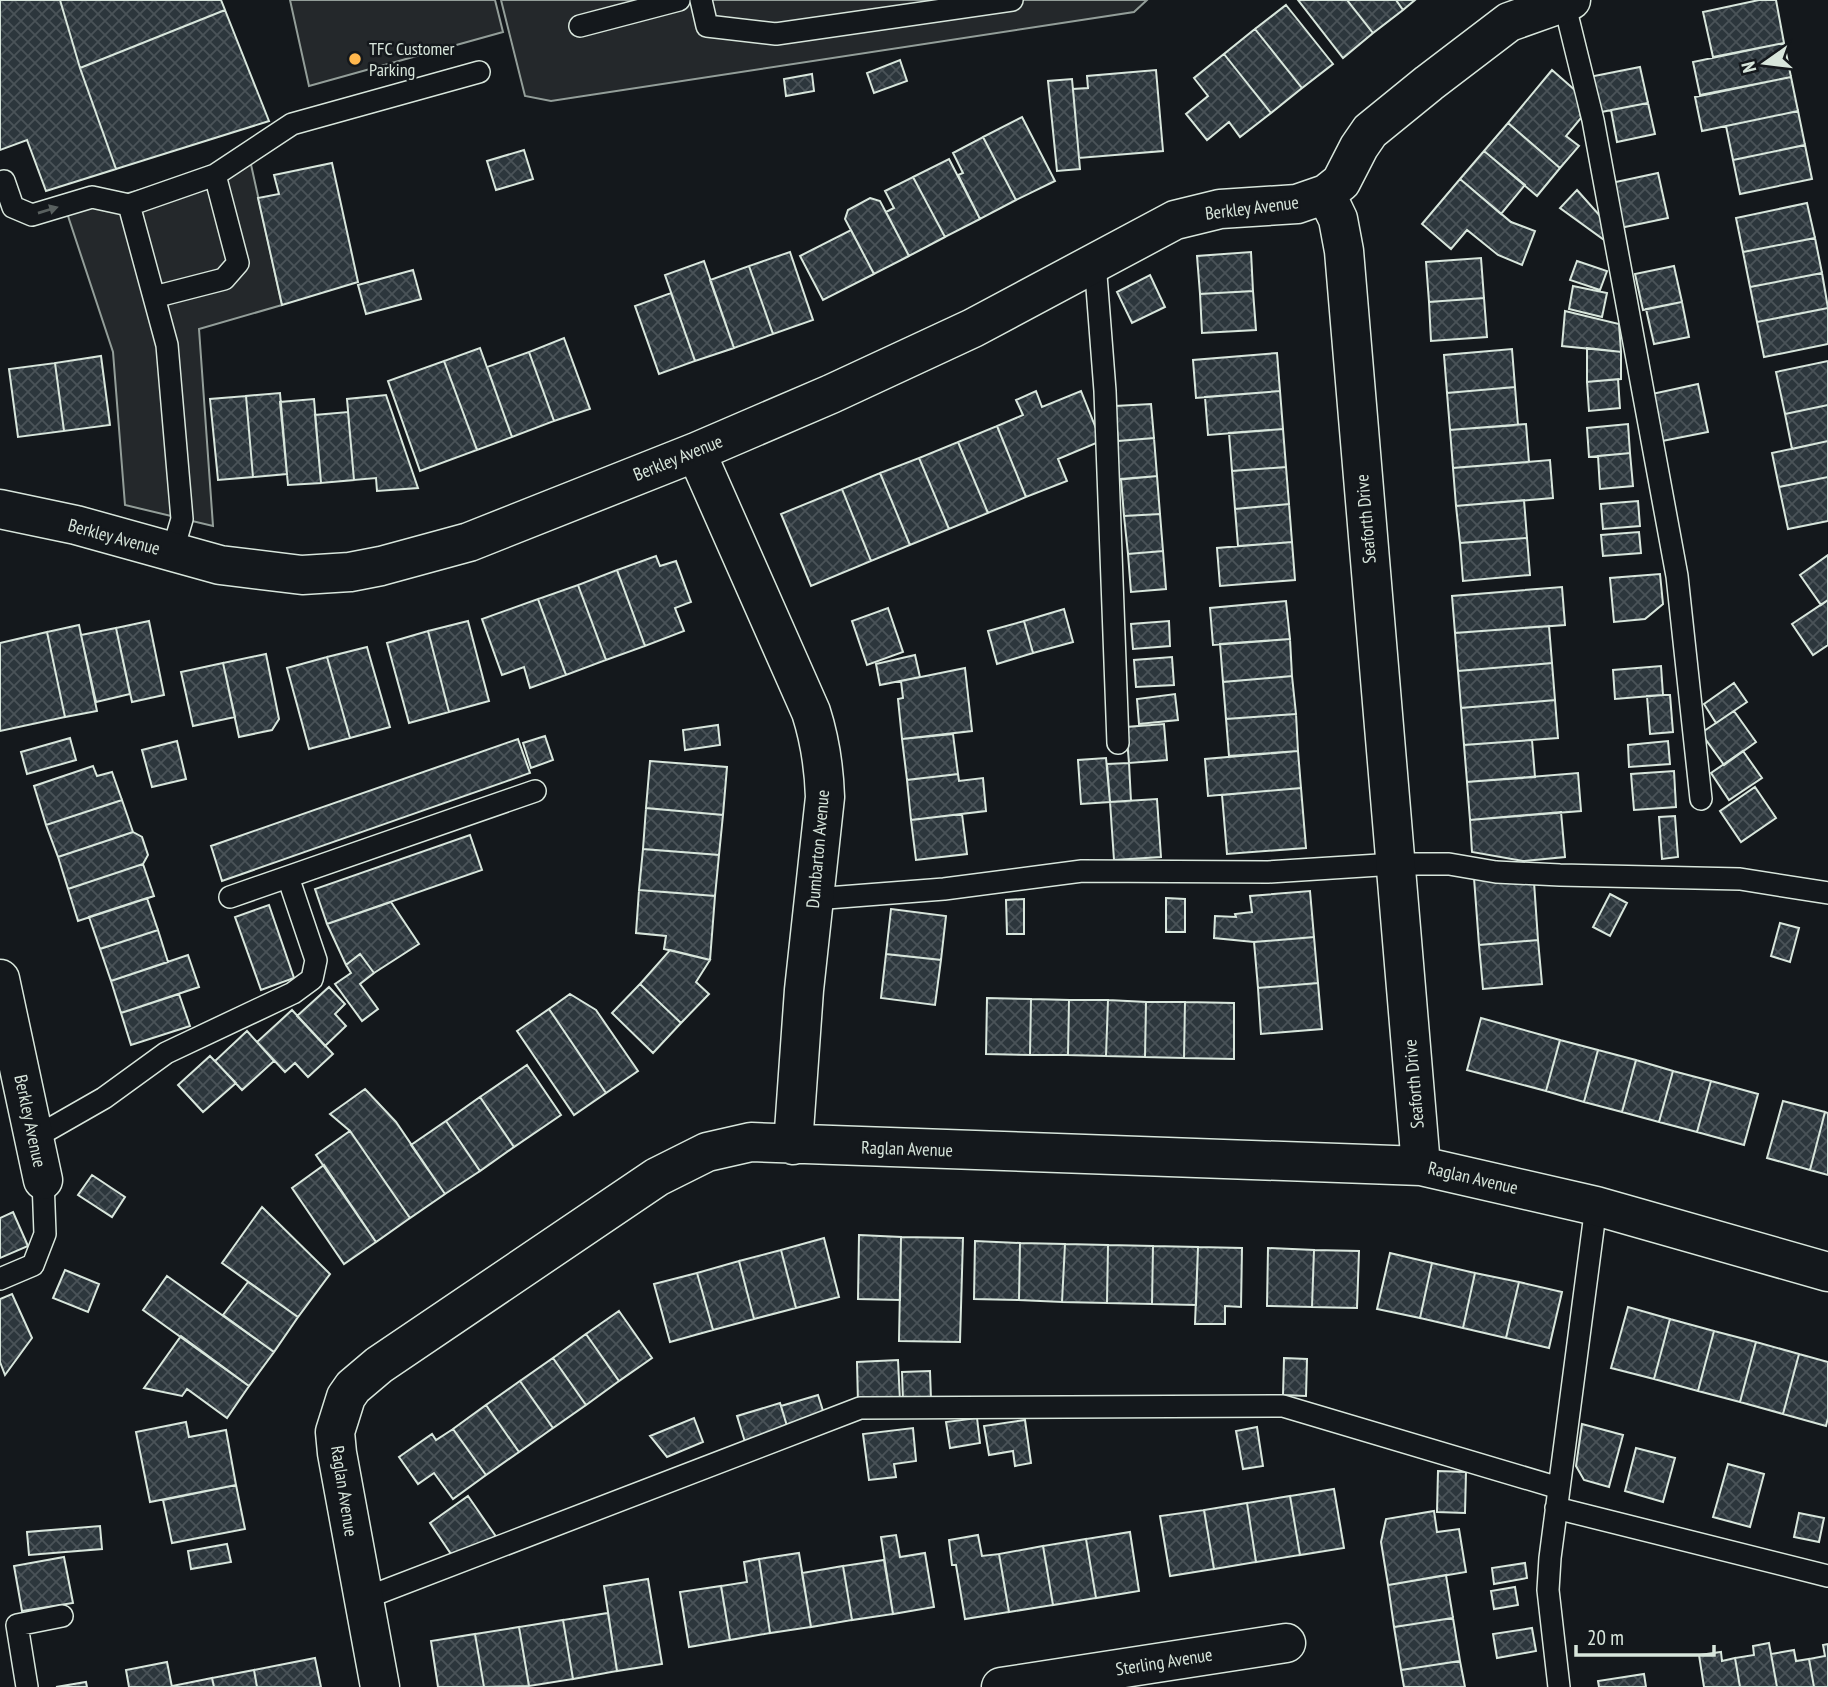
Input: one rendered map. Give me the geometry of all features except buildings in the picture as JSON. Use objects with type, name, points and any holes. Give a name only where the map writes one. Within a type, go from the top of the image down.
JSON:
[{"type":"street","points":[[1326,194],[1341,183],[1370,131],[1429,83],[1509,22],[1567,1]]},
{"type":"street","name":"Berkley Avenue","points":[[0,509],[76,525],[220,565],[302,575],[349,572],[381,566],[469,542],[696,452],[831,394],[961,333],[1175,220],[1220,209],[1297,204],[1326,194]]},
{"type":"street","name":"Seaforth Drive","points":[[1326,194],[1338,219],[1344,251],[1421,1166]]},
{"type":"street","name":"Dumbarton Avenue","points":[[696,452],[811,712],[824,766],[825,797],[793,1145]]},
{"type":"street","name":"Berkley Avenue","points":[[0,979],[43,1180]]},
{"type":"street","name":"Raglan Avenue","points":[[380,1687],[335,1432],[342,1407],[353,1387],[379,1365],[657,1177],[707,1152],[751,1142],[1421,1166],[1596,1206],[1828,1272]]},
{"type":"street","name":"Sterling Avenue","points":[[1001,1687],[1286,1643]]},
{"type":"lane","points":[[580,26],[680,0]]},
{"type":"lane","points":[[701,0],[707,26],[776,34],[1012,0]]},
{"type":"lane","points":[[1567,1],[1593,120],[1677,576],[1701,799]]},
{"type":"lane","points":[[0,183],[4,181],[13,207],[32,215],[92,197],[129,205],[215,175],[292,124],[479,72]]},
{"type":"lane","points":[[153,297],[224,279],[238,263],[215,175]]},
{"type":"lane","points":[[129,205],[167,345],[182,519],[172,552]]},
{"type":"lane","points":[[1095,262],[1105,391],[1118,743]]},
{"type":"lane","points":[[230,897],[535,791]]},
{"type":"lane","points":[[814,899],[944,889],[1082,871],[1268,872],[1395,864],[1449,864],[1496,872],[1560,875],[1740,879],[1828,893]]},
{"type":"lane","points":[[34,1138],[104,1098],[166,1053],[293,993],[312,979],[316,960],[288,877]]},
{"type":"lane","points":[[0,1279],[33,1265],[45,1234],[43,1180]]},
{"type":"lane","points":[[1559,1687],[1548,1590],[1557,1498],[1596,1206]]},
{"type":"lane","points":[[363,1599],[860,1408],[1283,1406],[1557,1498],[1828,1576]]},
{"type":"lane","points":[[27,1687],[17,1625],[62,1616]]},
{"type":"shaded area","name":"TFC Customer Parking","points":[[290,0],[495,0],[503,32],[309,86]]},
{"type":"shaded area","points":[[501,0],[1147,0],[1134,12],[551,101],[525,96]]},
{"type":"shaded area","points":[[250,160],[282,305],[199,329],[213,526],[125,505],[113,352],[66,210]]},
{"type":"place","name":"TFC Customer Parking","points":[[355,59]]}]
